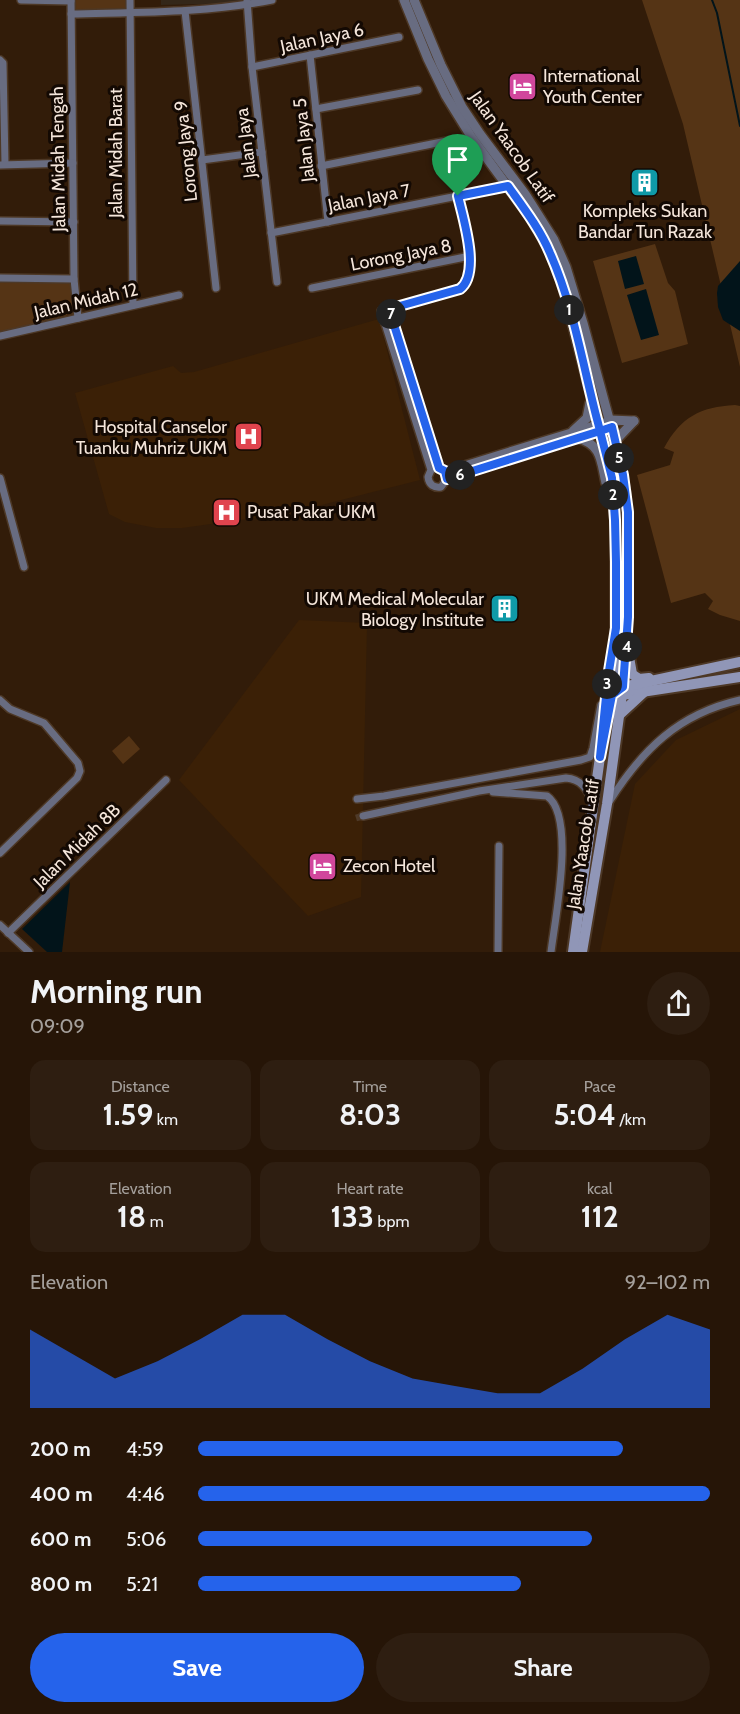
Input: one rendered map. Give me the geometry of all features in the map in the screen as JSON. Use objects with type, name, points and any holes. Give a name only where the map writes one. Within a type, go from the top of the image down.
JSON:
[{"type":"main road","points":[[616,628],[617,656],[614,681],[620,691]]},
{"type":"main road","points":[[627,646],[632,674],[639,679],[674,675],[740,662]]},
{"type":"main road","points":[[600,757],[612,695],[674,675]]},
{"type":"main road","points":[[620,691],[645,692],[740,676]]},
{"type":"main road","name":"Jalan Yaacob Latif","points":[[582,952],[607,804],[620,691]]},
{"type":"main road","points":[[618,716],[645,692]]},
{"type":"main road","name":"Jalan Yaacob Latif","points":[[573,952],[600,757]]},
{"type":"street","points":[[21,0],[71,1]]},
{"type":"street","name":"Jalan Midah Barat","points":[[130,0],[133,305]]},
{"type":"street","points":[[71,14],[185,11],[272,0]]},
{"type":"street","name":"Jalan Yaacob Latif","points":[[404,0],[446,96],[472,138],[530,217],[550,251],[563,287],[590,391],[612,478],[615,520],[616,628],[608,677],[600,757]]},
{"type":"street","name":"Jalan Yaacob Latif","points":[[414,0],[437,56],[462,106],[525,194],[554,240],[566,267],[576,300],[611,424],[628,512],[627,646],[620,691]]},
{"type":"street","name":"Jalan Midah Tengah","points":[[71,1],[74,279],[78,318]]},
{"type":"street","name":"Jalan Jaya","points":[[247,2],[252,67],[277,282]]},
{"type":"street","name":"Lorong Jaya 9","points":[[185,11],[216,288]]},
{"type":"street","name":"Jalan Jaya 6","points":[[252,67],[399,37]]},
{"type":"street","name":"Jalan Jaya 5","points":[[310,56],[328,222]]},
{"type":"street","points":[[0,60],[3,63],[2,164],[73,163]]},
{"type":"street","points":[[316,109],[418,90]]},
{"type":"street","points":[[321,166],[452,140]]},
{"type":"street","points":[[201,160],[262,152]]},
{"type":"street","name":"Jalan Jaya 7","points":[[271,233],[508,186]]},
{"type":"street","name":"Lorong Jaya 8","points":[[312,288],[470,256],[458,196]]},
{"type":"street","points":[[0,221],[74,222]]},
{"type":"street","points":[[385,310],[460,289],[468,281],[470,256]]},
{"type":"street","points":[[0,278],[74,279]]},
{"type":"street","name":"Jalan Midah 12","points":[[0,336],[179,295]]},
{"type":"street","points":[[385,310],[431,470],[428,477],[432,485],[441,486],[447,479],[599,427],[634,421],[615,441]]},
{"type":"street","points":[[385,310],[447,479]]},
{"type":"street","points":[[431,470],[575,435],[590,413],[590,391]]},
{"type":"street","points":[[575,435],[594,444],[598,452],[615,520]]},
{"type":"street","points":[[0,478],[24,567]]},
{"type":"street","points":[[357,799],[551,766],[590,757],[608,677]]},
{"type":"street","points":[[0,700],[10,710],[44,723],[78,763],[80,771],[77,778],[0,853]]},
{"type":"street","points":[[607,804],[646,751],[667,733],[687,719],[709,709],[740,700]]},
{"type":"street","points":[[363,816],[478,791],[566,778],[575,779],[586,789],[594,804]]},
{"type":"street","name":"Jalan Midah 8B","points":[[8,933],[166,780]]},
{"type":"street","points":[[478,791],[547,796],[554,801],[560,817],[563,850],[551,952]]},
{"type":"street","points":[[498,952],[499,846]]},
{"type":"street","points":[[0,925],[28,952]]},
{"type":"shaded area","points":[[74,0],[128,0],[128,10],[74,11]]},
{"type":"shaded area","points":[[161,0],[245,0],[245,3],[161,5]]},
{"type":"shaded area","points":[[642,0],[740,0],[740,367],[683,124]]},
{"type":"shaded area","points":[[655,244],[668,283],[675,291],[688,344],[622,363],[593,261]]},
{"type":"shaded area","points":[[636,256],[644,284],[625,289],[618,261]]},
{"type":"shaded area","points":[[740,261],[740,331],[723,320],[718,307],[717,293],[718,286]]},
{"type":"shaded area","points":[[0,281],[71,282],[73,314],[0,332]]},
{"type":"shaded area","points":[[646,289],[659,335],[641,340],[627,295]]},
{"type":"shaded area","name":"Hospital Canselor Tuanku Muhriz UKM","points":[[379,319],[420,480],[290,513],[182,528],[156,528],[125,522],[109,514],[75,393],[173,366],[181,373],[194,372]]},
{"type":"shaded area","points":[[740,406],[740,621],[708,609],[713,601],[705,593],[671,603],[637,475],[670,465],[674,452],[664,448],[677,428],[685,421],[702,411]]},
{"type":"shaded area","points":[[299,620],[367,623],[361,897],[308,916],[179,780]]},
{"type":"shaded area","points":[[740,709],[740,952],[600,952],[635,784],[676,740]]},
{"type":"shaded area","points":[[129,736],[140,749],[123,764],[112,751]]},
{"type":"shaded area","points":[[70,882],[62,952],[47,952],[22,929]]},
{"type":"waterway","points":[[712,0],[717,13],[740,126]]},
{"type":"tunnel","points":[[356,818],[363,816]]},
{"type":"place","name":"International Youth Center","points":[[522,86]]},
{"type":"place","name":"Kompleks Sukan Bandar Tun Razak","points":[[645,182]]},
{"type":"place","name":"Hospital Canselor Tuanku Muhriz UKM","points":[[248,437]]},
{"type":"place","name":"Pusat Pakar UKM","points":[[226,512]]},
{"type":"place","name":"UKM Medical Molecular Biology Institute","points":[[505,609]]},
{"type":"place","name":"Zecon Hotel","points":[[322,866]]},
{"type":"route","points":[[458,196],[470,256],[468,281],[460,289],[389,309],[439,468],[445,471],[447,479],[600,431],[612,427],[623,475],[628,512],[627,646],[623,687],[612,695],[610,701],[600,757],[608,677],[616,628],[615,520],[612,478],[600,431],[590,391],[563,287],[550,251],[530,217],[508,186],[458,196]]}]
